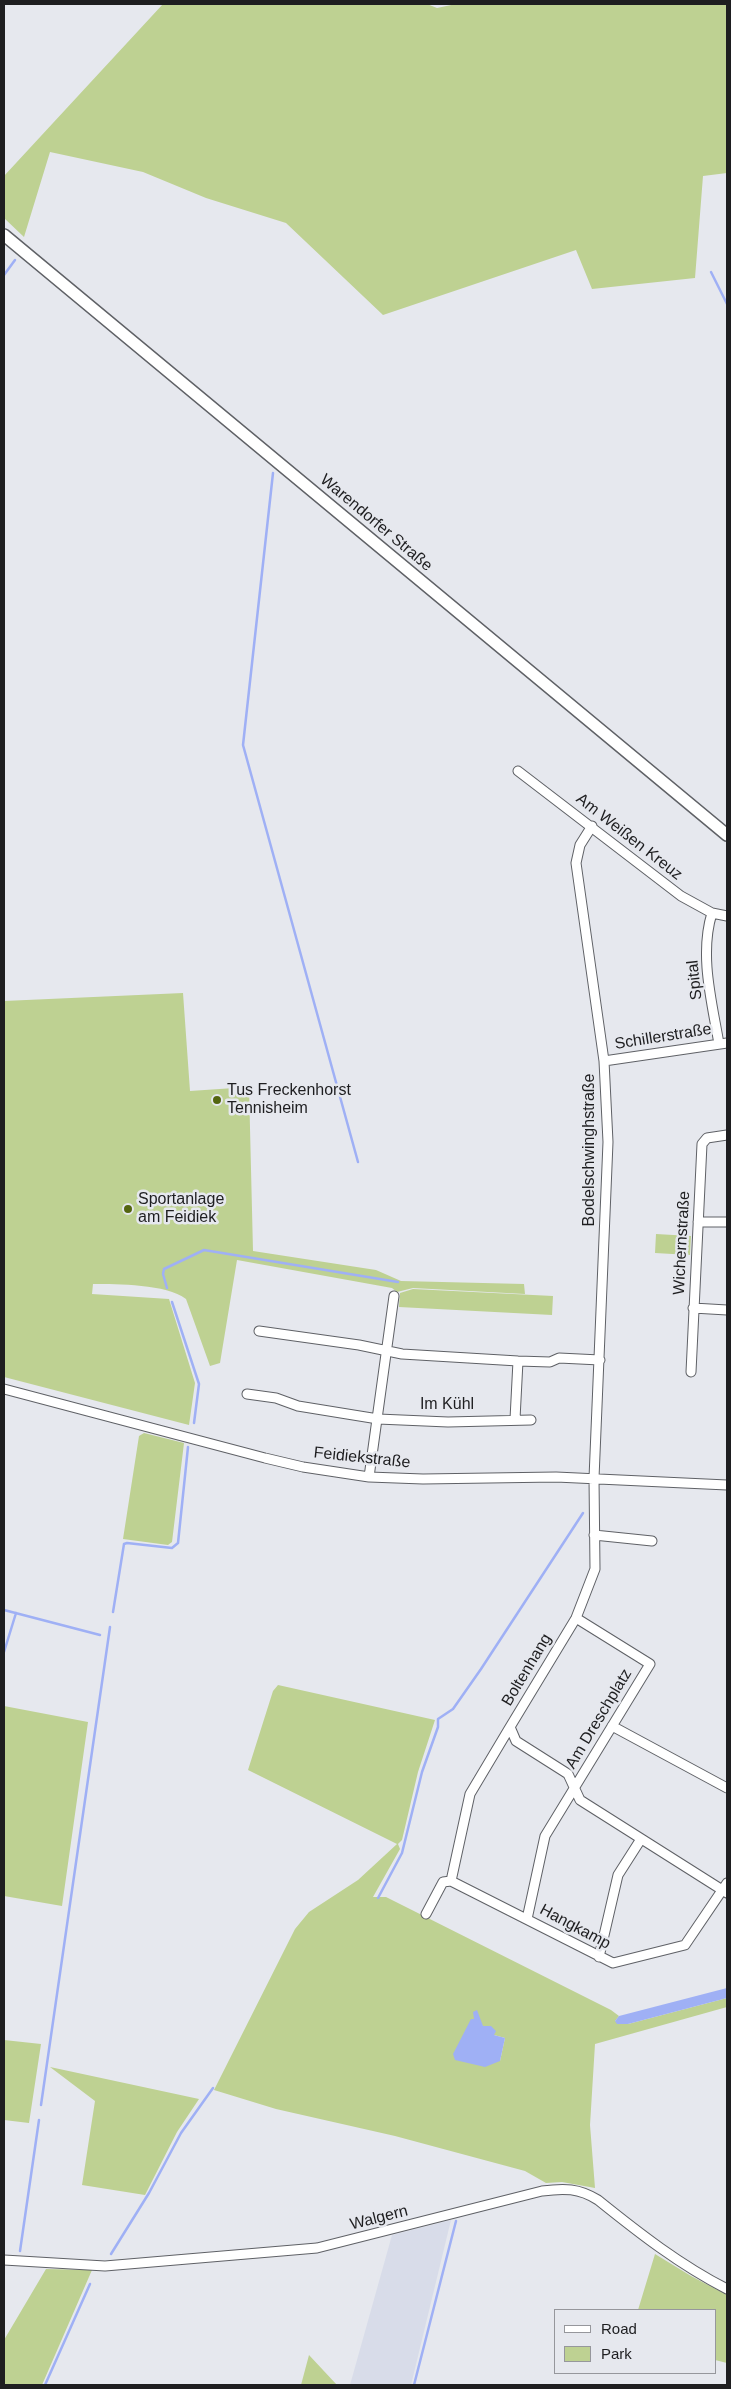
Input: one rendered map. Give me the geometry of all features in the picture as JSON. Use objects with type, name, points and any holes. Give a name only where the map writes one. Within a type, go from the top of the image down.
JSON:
[{"type":"main road","name":"Warendorfer Straße","points":[[4,235],[727,835]]},
{"type":"street","name":"Am Weißen Kreuz","points":[[518,771],[681,896],[712,913],[727,916]]},
{"type":"street","name":"Bodelschwinghstraße","points":[[592,826],[580,845],[576,863],[604,1061],[608,1142],[594,1478]]},
{"type":"street","name":"Spital","points":[[712,913],[706,931],[707,973],[723,1043]]},
{"type":"street","name":"Schillerstraße","points":[[604,1061],[723,1043]]},
{"type":"street","name":"Wichernstraße","points":[[691,1372],[702,1144],[707,1138],[727,1135]]},
{"type":"street","points":[[698,1222],[727,1222]]},
{"type":"street","points":[[369,1477],[388,1351],[394,1296]]},
{"type":"street","points":[[693,1308],[727,1310]]},
{"type":"street","points":[[259,1331],[359,1345],[402,1354],[518,1362],[550,1362],[559,1358],[600,1360]]},
{"type":"street","points":[[515,1419],[518,1362]]},
{"type":"street","name":"Feidiekstraße","points":[[4,1389],[302,1467],[369,1477],[423,1479],[594,1478],[727,1485]]},
{"type":"street","name":"Im Kühl","points":[[247,1394],[276,1398],[298,1406],[378,1419],[448,1422],[531,1420]]},
{"type":"street","name":"Boltenhang","points":[[594,1478],[595,1569],[576,1618],[510,1727],[516,1741],[568,1774],[580,1800],[641,1839],[726,1889]]},
{"type":"street","points":[[594,1535],[652,1541]]},
{"type":"street","name":"Am Dreschplatz","points":[[527,1919],[545,1836],[650,1664],[576,1618]]},
{"type":"street","points":[[612,1726],[727,1788]]},
{"type":"street","points":[[426,1914],[443,1882],[451,1881],[470,1794],[510,1727]]},
{"type":"street","points":[[599,1957],[618,1875],[641,1839]]},
{"type":"street","name":"Hangkamp","points":[[451,1881],[613,1963],[685,1945],[726,1889]]},
{"type":"street","name":"Walgern","points":[[4,2260],[105,2266],[317,2248],[542,2191],[567,2188],[587,2193],[662,2251],[693,2271],[727,2289]]},
{"type":"shaded area","points":[[451,2220],[411,2385],[350,2385],[392,2235]]},
{"type":"green space","points":[[163,4],[427,4],[437,8],[456,4],[727,4],[727,173],[703,176],[695,278],[592,289],[576,250],[383,315],[286,223],[206,198],[143,172],[50,152],[24,237],[4,218],[4,176]]},
{"type":"green space","name":"Sportanlage am Feidiek","points":[[183,993],[190,1091],[249,1087],[253,1251],[376,1270],[401,1281],[524,1284],[525,1294],[413,1288],[397,1292],[392,1288],[237,1260],[220,1363],[210,1366],[186,1299],[167,1290],[128,1285],[93,1284],[92,1294],[169,1299],[195,1383],[189,1425],[4,1377],[4,1001]]},
{"type":"green space","points":[[656,1234],[691,1236],[690,1255],[655,1253]]},
{"type":"green space","points":[[413,1289],[553,1296],[552,1315],[399,1307],[400,1293]]},
{"type":"green space","points":[[144,1433],[184,1443],[172,1542],[168,1545],[123,1539],[139,1436]]},
{"type":"green space","points":[[278,1685],[435,1720],[418,1772],[402,1840],[398,1844],[400,1849],[373,1897],[386,1897],[611,2010],[619,2016],[615,2021],[628,2024],[727,1998],[727,2007],[595,2044],[590,2125],[595,2188],[562,2182],[546,2183],[525,2171],[395,2136],[276,2109],[214,2090],[295,1929],[309,1912],[358,1880],[397,1844],[248,1770],[273,1691]],"holes":[[[474,2019],[494,2035],[505,2038],[500,2061]]]},
{"type":"green space","points":[[4,1706],[88,1722],[62,1906],[4,1896]]},
{"type":"green space","points":[[4,2040],[41,2044],[29,2123],[4,2120]]},
{"type":"green space","points":[[50,2067],[199,2099],[177,2132],[145,2195],[82,2185],[95,2101]]},
{"type":"green space","points":[[655,2254],[727,2295],[727,2363],[716,2360],[716,2309],[638,2309]]},
{"type":"green space","points":[[46,2269],[92,2270],[42,2385],[4,2385],[4,2340]]},
{"type":"green space","points":[[309,2355],[337,2385],[301,2385]]},
{"type":"water","points":[[727,1988],[727,1998],[628,2024],[617,2024],[615,2021],[619,2016]]},
{"type":"water","points":[[477,2010],[483,2026],[491,2026],[496,2031],[494,2035],[505,2038],[500,2061],[485,2067],[455,2060],[453,2054],[471,2019],[474,2019],[473,2012]]},
{"type":"waterway","points":[[4,275],[15,260]]},
{"type":"waterway","points":[[711,272],[727,304]]},
{"type":"waterway","points":[[273,473],[243,745],[358,1162]]},
{"type":"waterway","points":[[167,1288],[163,1274],[164,1269],[204,1250],[398,1282]]},
{"type":"waterway","points":[[172,1302],[199,1384],[194,1423]]},
{"type":"waterway","points":[[113,1612],[124,1544],[172,1548],[178,1543],[188,1447]]},
{"type":"waterway","points":[[378,1898],[402,1853],[422,1772],[438,1727],[438,1719],[453,1709],[583,1513]]},
{"type":"waterway","points":[[4,1610],[100,1635]]},
{"type":"waterway","points":[[4,1652],[16,1613]]},
{"type":"waterway","points":[[41,2105],[110,1627]]},
{"type":"waterway","points":[[111,2254],[149,2193],[181,2133],[213,2088]]},
{"type":"waterway","points":[[20,2251],[39,2120]]},
{"type":"waterway","points":[[414,2385],[456,2221]]},
{"type":"waterway","points":[[45,2385],[90,2284]]},
{"type":"place","name":"Tus Freckenhorst Tennisheim","points":[[217,1100]]},
{"type":"place","name":"Sportanlage am Feidiek","points":[[128,1209]]}]
